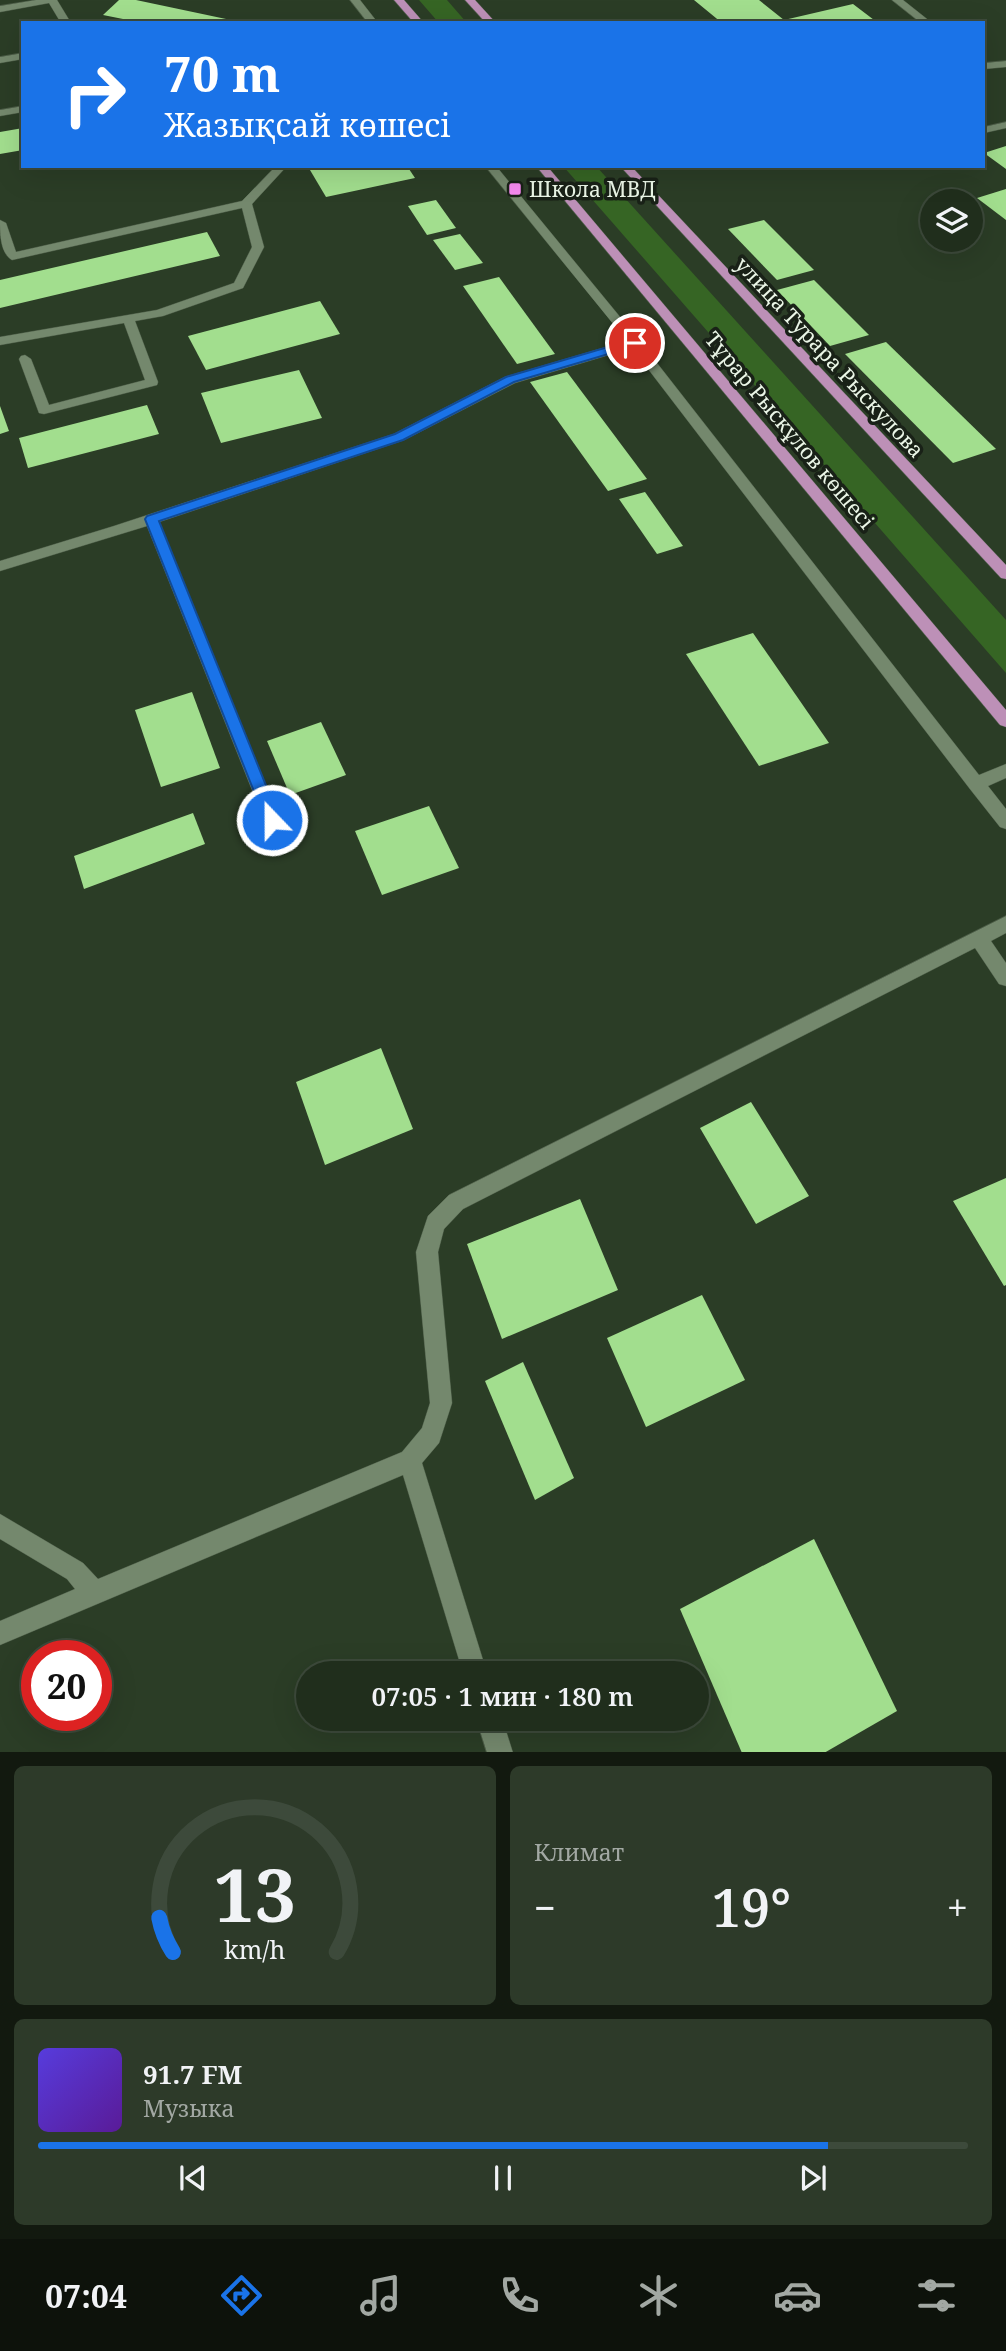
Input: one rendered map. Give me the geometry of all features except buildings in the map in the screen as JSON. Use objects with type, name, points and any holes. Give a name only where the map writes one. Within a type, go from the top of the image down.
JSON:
[{"type":"main road","points":[[399,0],[417,21]]},
{"type":"main road","points":[[470,0],[489,21]]},
{"type":"main road","name":"Тұрар Рыскұлов көшесі","points":[[543,168],[1006,721]]},
{"type":"main road","name":"улица Турара Рыскулова","points":[[627,168],[1006,574]]},
{"type":"street","points":[[0,9],[52,0],[65,21]]},
{"type":"street","points":[[355,0],[371,21]]},
{"type":"street","points":[[897,0],[925,21]]},
{"type":"street","points":[[0,60],[21,56]]},
{"type":"street","points":[[985,65],[1006,64]]},
{"type":"street","points":[[0,113],[21,109]]},
{"type":"street","points":[[985,130],[1006,125]]},
{"type":"street","points":[[0,223],[12,256],[246,204],[280,168]]},
{"type":"street","points":[[492,168],[635,343],[1006,822]]},
{"type":"street","points":[[0,341],[159,313],[239,285],[258,247],[246,204]]},
{"type":"street","points":[[25,359],[44,410],[152,382],[128,318]]},
{"type":"street","points":[[0,566],[399,437],[510,380],[635,343]]},
{"type":"street","points":[[151,519],[272,820]]},
{"type":"street","points":[[976,784],[1006,771]]},
{"type":"street","points":[[0,1633],[410,1460],[431,1436],[441,1402],[428,1252],[435,1223],[456,1202],[1006,924]]},
{"type":"street","points":[[979,939],[1006,978]]},
{"type":"street","points":[[410,1460],[471,1661]]},
{"type":"street","points":[[0,1526],[75,1571],[94,1593]]},
{"type":"street","points":[[493,1731],[500,1752]]},
{"type":"green space","points":[[419,0],[447,0],[465,21],[437,21]]},
{"type":"green space","points":[[565,168],[598,168],[1006,620],[1006,673]]},
{"type":"place","name":"Школа МВД","points":[[515,189]]},
{"type":"route","points":[[272,820],[151,519],[399,437],[510,380],[635,343]]}]
